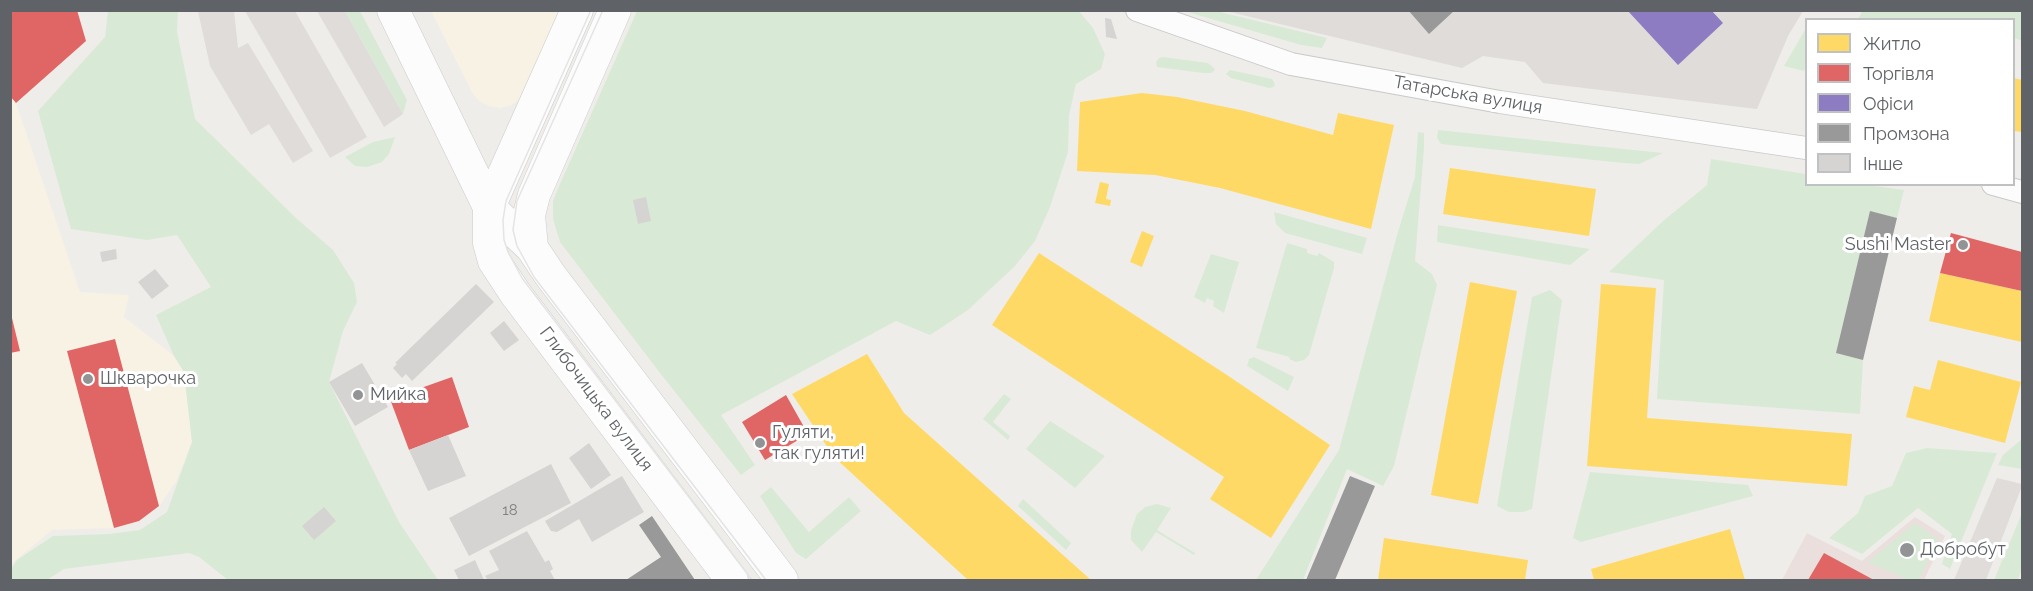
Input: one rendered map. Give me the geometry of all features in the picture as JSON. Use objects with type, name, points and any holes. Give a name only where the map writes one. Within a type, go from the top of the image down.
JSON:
[{"type":"main road","points":[[393,10],[489,207],[532,248],[550,275],[782,580]]},
{"type":"main road","name":"Глибочицька вулиця","points":[[577,10],[489,207],[489,243],[494,261],[516,293],[732,580]]},
{"type":"main road","points":[[532,248],[529,215],[534,195],[615,10]]},
{"type":"main road","points":[[489,207],[529,215]]},
{"type":"street","name":"Татарська вулиця","points":[[1137,10],[1291,64],[1500,102],[1805,148]]},
{"type":"street","points":[[2000,186],[2022,192]]},
{"type":"shaded area","points":[[11,11],[77,11],[86,41],[16,103],[80,292],[129,295],[124,317],[174,356],[184,372],[192,442],[176,482],[159,506],[139,521],[114,528],[52,530],[11,564]]},
{"type":"shaded area","points":[[198,11],[234,11],[238,48],[248,43],[313,151],[293,163],[269,124],[251,135],[210,66]]},
{"type":"shaded area","points":[[245,11],[295,11],[367,137],[330,158]]},
{"type":"shaded area","points":[[317,11],[345,11],[403,114],[384,127]]},
{"type":"shaded area","points":[[431,11],[563,11],[525,92],[510,106],[500,108],[480,102],[473,94]]},
{"type":"shaded area","points":[[1226,11],[1803,11],[1788,36],[1757,109],[1543,83],[1525,62],[1483,56],[1462,68]]},
{"type":"shaded area","points":[[1997,478],[2022,484],[2022,486],[1986,580],[1954,580]]},
{"type":"shaded area","name":"Добробут","points":[[1915,517],[1945,536],[1924,580],[1782,580],[1807,533],[1862,561]]},
{"type":"green space","points":[[1863,10],[2022,11],[2022,41],[2015,38],[2015,18],[1859,18]]},
{"type":"green space","points":[[108,11],[178,11],[177,32],[195,119],[296,218],[333,250],[354,283],[357,302],[343,331],[329,382],[399,522],[438,580],[228,580],[199,557],[189,553],[64,569],[47,580],[11,580],[10,571],[17,560],[53,536],[109,534],[140,530],[167,512],[192,442],[184,372],[174,356],[156,315],[211,287],[177,235],[147,240],[71,229],[38,111],[105,37]]},
{"type":"green space","points":[[345,11],[360,11],[407,100],[403,114]]},
{"type":"green space","points":[[637,11],[1079,11],[1093,28],[1105,54],[1101,69],[1076,84],[1069,115],[1068,152],[1050,207],[1035,241],[1015,266],[968,310],[930,335],[896,321],[721,415],[755,465],[741,475],[560,242],[553,219],[553,201]]},
{"type":"green space","points":[[1184,11],[1216,11],[1327,38],[1322,48],[1301,45]]},
{"type":"green space","points":[[1805,30],[1804,71],[1784,66]]},
{"type":"green space","points":[[1163,57],[1208,63],[1215,69],[1212,73],[1203,73],[1157,67],[1156,62]]},
{"type":"green space","points":[[1230,70],[1272,79],[1274,87],[1269,88],[1231,78],[1226,74]]},
{"type":"green space","points":[[1438,130],[1663,153],[1639,164],[1623,163],[1441,144],[1437,138]]},
{"type":"green space","points":[[1418,132],[1424,133],[1424,148],[1415,261],[1432,274],[1437,285],[1394,466],[1383,486],[1347,469],[1303,580],[1256,580],[1339,450],[1415,177]]},
{"type":"green space","points":[[395,137],[389,154],[382,162],[367,167],[355,166],[345,157],[373,142]]},
{"type":"green space","points":[[1711,159],[1805,174],[1805,186],[1875,186],[1904,190],[1897,218],[1870,212],[1837,353],[1863,360],[1860,414],[1657,399],[1664,280],[1609,272],[1663,221],[1707,185]]},
{"type":"green space","points":[[1274,212],[1367,238],[1362,254],[1285,233],[1276,224]]},
{"type":"green space","points":[[1438,225],[1590,249],[1570,265],[1437,242]]},
{"type":"green space","points":[[1287,243],[1307,249],[1307,253],[1317,256],[1319,253],[1334,262],[1309,355],[1304,360],[1296,362],[1289,359],[1290,357],[1256,348]]},
{"type":"green space","points":[[1211,254],[1239,262],[1224,313],[1213,306],[1214,301],[1207,298],[1205,303],[1194,297]]},
{"type":"green space","points":[[1550,290],[1562,300],[1532,509],[1523,512],[1509,512],[1497,506],[1532,297]]},
{"type":"green space","points":[[1254,357],[1294,377],[1288,391],[1247,366],[1249,359]]},
{"type":"green space","points":[[1004,394],[1011,399],[993,422],[1010,436],[1008,440],[983,419]]},
{"type":"green space","points":[[1050,421],[1105,456],[1075,488],[1026,449]]},
{"type":"green space","points":[[2022,439],[2022,469],[1998,465],[2003,455]]},
{"type":"green space","points":[[1927,448],[1997,453],[1950,569],[1942,564],[1952,534],[1918,508],[1862,554],[1829,538],[1858,513],[1865,496],[1892,486],[1906,453]]},
{"type":"green space","points":[[1590,472],[1748,485],[1753,496],[1581,542],[1573,538]]},
{"type":"green space","points":[[771,487],[809,532],[849,497],[861,511],[806,559],[796,553],[760,496]]},
{"type":"green space","points":[[1023,499],[1071,543],[1066,550],[1018,506]]},
{"type":"green space","points":[[1157,504],[1171,508],[1157,530],[1195,553],[1194,555],[1156,532],[1142,552],[1131,540],[1131,531],[1137,514],[1145,507]]},
{"type":"green space","points":[[2022,513],[2022,567],[2018,580],[1994,580]]},
{"type":"green space","points":[[1915,523],[1938,539],[1919,580],[1909,580],[1868,562]]},
{"type":"building: Житло","points":[[2015,78],[2022,80],[2022,132],[2015,131]]},
{"type":"building: Житло","points":[[1142,93],[1177,97],[1245,111],[1333,135],[1338,113],[1394,125],[1371,229],[1220,188],[1155,175],[1077,171],[1080,102]]},
{"type":"building: Житло","points":[[1450,168],[1596,189],[1589,236],[1443,214]]},
{"type":"building: Житло","points":[[1100,182],[1109,184],[1106,199],[1111,200],[1110,206],[1095,203]]},
{"type":"building: Житло","points":[[1142,231],[1154,236],[1142,267],[1130,262]]},
{"type":"building: Житло","points":[[1039,253],[1330,445],[1271,538],[1210,499],[1224,477],[992,325]]},
{"type":"building: Житло","points":[[1940,273],[2022,291],[2022,342],[1929,321]]},
{"type":"building: Житло","points":[[1470,282],[1517,291],[1478,504],[1431,495]]},
{"type":"building: Житло","points":[[1601,284],[1656,288],[1647,418],[1852,434],[1847,486],[1587,466]]},
{"type":"building: Житло","points":[[867,354],[904,413],[1091,580],[968,580],[834,457],[792,394]]},
{"type":"building: Житло","points":[[1938,360],[2021,382],[2005,443],[1906,417],[1914,386],[1930,390]]},
{"type":"building: Житло","points":[[1730,529],[1745,580],[1594,580],[1591,569]]},
{"type":"building: Житло","points":[[1384,538],[1528,560],[1525,580],[1378,580]]},
{"type":"building: Торгівля","points":[[10,10],[77,10],[86,41],[16,103],[10,96]]},
{"type":"building: Торгівля","points":[[1951,233],[2022,252],[2022,291],[1940,273]]},
{"type":"building: Торгівля","points":[[10,315],[20,351],[10,353]]},
{"type":"building: Торгівля","points":[[115,339],[159,506],[139,521],[114,528],[67,351]]},
{"type":"building: Торгівля","points":[[452,377],[469,427],[409,450],[390,399]]},
{"type":"building: Торгівля","points":[[786,395],[808,434],[765,460],[742,422]]},
{"type":"building: Торгівля","points":[[1824,553],[1874,580],[1808,580]]},
{"type":"building: Офіси","points":[[1627,10],[1711,10],[1723,23],[1678,65]]},
{"type":"building: Промзона","points":[[1408,10],[1455,10],[1429,34]]},
{"type":"building: Промзона","points":[[1870,211],[1897,218],[1863,360],[1836,353]]},
{"type":"building: Промзона","points":[[1350,476],[1375,486],[1335,580],[1306,580]]},
{"type":"building: Промзона","points":[[652,516],[695,580],[626,580],[661,557],[639,525]]},
{"type":"building: Інше","points":[[1105,18],[1111,19],[1117,39],[1106,37]]},
{"type":"building: Інше","points":[[646,197],[651,221],[638,224],[633,200]]},
{"type":"building: Інше","points":[[116,249],[117,259],[102,262],[100,252]]},
{"type":"building: Інше","points":[[155,269],[169,286],[152,299],[138,282]]},
{"type":"building: Інше","points":[[476,284],[494,302],[412,381],[406,374],[402,378],[393,368],[397,364],[395,363]]},
{"type":"building: Інше","points":[[504,321],[519,340],[504,351],[490,333]]},
{"type":"building: Інше","name":"Мийка","points":[[362,363],[388,407],[355,426],[329,382]]},
{"type":"building: Інше","points":[[448,435],[466,476],[428,491],[409,450]]},
{"type":"building: Інше","points":[[589,443],[611,475],[591,489],[569,458]]},
{"type":"building: Інше","points":[[551,464],[571,503],[469,556],[449,518]]},
{"type":"building: Інше","points":[[622,476],[644,512],[592,542],[579,519],[557,532],[551,531],[545,521]]},
{"type":"building: Інше","points":[[324,507],[336,521],[314,540],[302,526]]},
{"type":"building: Інше","points":[[527,531],[545,562],[549,560],[553,569],[550,571],[555,580],[488,580],[485,576],[499,570],[489,551]]},
{"type":"building: Інше","points":[[475,560],[484,580],[459,580],[454,570]]},
{"type":"tram line","points":[[591,10],[506,201],[503,220],[504,240],[522,278],[752,580]]},
{"type":"tram line","points":[[603,10],[517,201],[513,230],[517,246],[534,277],[766,580]]},
{"type":"place","name":"Sushi Master","points":[[1963,245]]},
{"type":"place","name":"Шкварочка","points":[[88,379]]},
{"type":"place","name":"Мийка","points":[[358,395]]},
{"type":"place","name":"Гуляти, так гуляти!","points":[[760,443]]},
{"type":"place","name":"Добробут","points":[[1907,550]]}]
